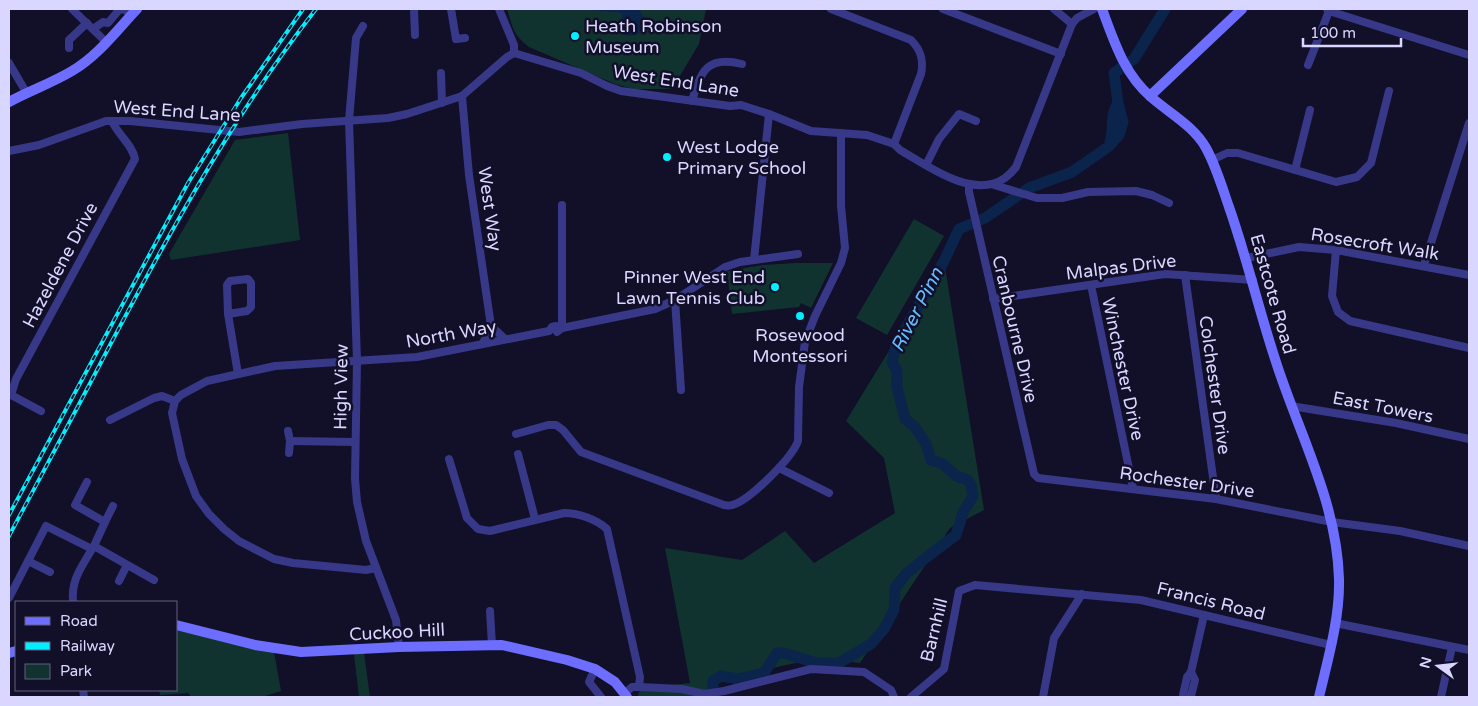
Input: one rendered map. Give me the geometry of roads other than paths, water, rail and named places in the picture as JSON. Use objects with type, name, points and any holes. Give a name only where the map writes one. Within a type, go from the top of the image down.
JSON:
[{"type":"street","points":[[72,9],[106,42]]},
{"type":"street","points":[[9,102],[26,92],[72,72],[88,60],[134,12],[124,9],[119,10],[108,23],[103,22],[90,26],[69,40],[69,48]]},
{"type":"street","points":[[414,9],[415,35]]},
{"type":"street","points":[[451,9],[456,39],[465,38]]},
{"type":"street","points":[[499,9],[514,45],[514,53]]},
{"type":"street","points":[[943,9],[1061,54]]},
{"type":"street","points":[[1054,9],[1072,24],[1077,18],[1094,9]]},
{"type":"street","name":"Eastcote Road","points":[[1102,9],[1125,65],[1150,96],[1196,135],[1205,145],[1212,160],[1247,258],[1276,362],[1316,470],[1332,522],[1339,578],[1339,598],[1335,623],[1319,697]]},
{"type":"street","points":[[1150,96],[1242,9]]},
{"type":"street","points":[[835,10],[911,40],[922,55],[923,66],[921,74],[894,144]]},
{"type":"street","points":[[1308,65],[1328,10],[1469,55]]},
{"type":"street","name":"West End Lane","points":[[9,151],[39,145],[106,121],[130,121],[234,132],[349,120],[388,118],[407,114],[462,96],[514,53],[581,73],[621,91],[741,106],[769,114],[811,131],[867,135],[894,144],[900,150],[950,178],[970,185],[991,184],[1005,178],[1016,167],[1072,24]]},
{"type":"street","name":"High View","points":[[362,26],[356,38],[349,120],[357,361],[355,442],[357,502],[366,540],[396,620],[399,647]]},
{"type":"street","points":[[732,62],[734,52]]},
{"type":"street","points":[[692,100],[698,79],[704,69],[725,61],[742,64]]},
{"type":"street","points":[[9,63],[26,92]]},
{"type":"street","points":[[441,73],[442,103]]},
{"type":"street","points":[[1212,160],[1227,153],[1238,152],[1336,182],[1357,177],[1371,162],[1389,91]]},
{"type":"street","name":"West Way","points":[[462,96],[469,175],[491,326]]},
{"type":"street","points":[[1295,170],[1310,110]]},
{"type":"street","points":[[754,260],[769,114]]},
{"type":"street","points":[[926,165],[939,139],[958,114],[976,121]]},
{"type":"street","name":"Hazeldene Drive","points":[[41,411],[11,395],[16,379],[135,159],[133,152],[112,121]]},
{"type":"street","points":[[1424,266],[1469,123]]},
{"type":"street","points":[[516,434],[548,425],[556,425],[581,452],[724,505],[733,505],[752,493],[795,450],[798,441],[799,387],[805,342],[815,316],[841,262],[845,248],[841,206],[842,133]]},
{"type":"street","points":[[991,184],[1037,198],[1062,198],[1088,192],[1136,191],[1152,195],[1169,203]]},
{"type":"street","name":"Cranbourne Drive","points":[[970,185],[969,192],[976,226],[1034,474],[1038,478]]},
{"type":"street","points":[[561,328],[562,205]]},
{"type":"street","name":"Rosecroft Walk","points":[[1247,258],[1299,247],[1336,250],[1469,276]]},
{"type":"street","points":[[1336,250],[1332,296],[1338,312],[1350,321],[1469,348]]},
{"type":"street","name":"North Way","points":[[176,401],[181,395],[207,381],[275,366],[418,357],[549,331],[552,327],[556,326],[561,328],[646,312],[675,300],[725,267],[754,260],[798,254]]},
{"type":"street","name":"Malpas Drive","points":[[993,299],[1165,274],[1253,280]]},
{"type":"street","name":"Colchester Drive","points":[[1185,275],[1216,499]]},
{"type":"street","points":[[228,314],[247,311],[252,307],[251,283],[248,279],[230,281],[227,285],[228,314],[238,374]]},
{"type":"street","name":"Winchester Drive","points":[[1091,285],[1132,488]]},
{"type":"street","points":[[675,300],[681,390]]},
{"type":"street","points":[[483,343],[491,326],[505,339]]},
{"type":"street","points":[[110,420],[154,398],[162,396],[176,401],[172,412],[180,450],[196,496],[209,514],[224,529],[239,541],[274,559],[293,563],[366,570],[376,568]]},
{"type":"street","name":"East Towers","points":[[1291,406],[1396,423],[1469,439]]},
{"type":"street","points":[[288,431],[290,441],[289,453]]},
{"type":"street","points":[[290,441],[355,442]]},
{"type":"street","points":[[518,454],[535,519]]},
{"type":"street","points":[[449,459],[467,518],[478,529],[490,531],[564,512],[600,523],[607,529],[640,677],[639,686]]},
{"type":"street","points":[[779,468],[829,493]]},
{"type":"street","name":"Rochester Drive","points":[[1038,478],[1216,499],[1332,522],[1400,531],[1469,546]]},
{"type":"street","points":[[87,482],[75,505],[105,522]]},
{"type":"street","points":[[73,601],[72,590],[75,580],[113,506]]},
{"type":"street","points":[[9,598],[46,526],[128,564],[154,580]]},
{"type":"street","points":[[28,561],[50,572]]},
{"type":"street","points":[[119,581],[128,564]]},
{"type":"street","name":"Barnhill","points":[[911,697],[944,669],[959,591],[975,585],[1082,594]]},
{"type":"street","points":[[1043,697],[1054,638],[1082,594]]},
{"type":"street","name":"Francis Road","points":[[1082,594],[1141,600],[1331,645]]},
{"type":"street","points":[[490,611],[492,645]]},
{"type":"street","points":[[1185,697],[1183,695],[1186,678],[1191,672],[1204,615]]},
{"type":"street","points":[[1335,623],[1469,650]]},
{"type":"street","name":"Cuckoo Hill","points":[[178,626],[255,645],[301,652],[399,647],[502,645],[567,660],[595,669],[615,682],[626,695]]},
{"type":"street","points":[[1441,697],[1452,647]]},
{"type":"street","points":[[595,669],[589,682],[601,697]]},
{"type":"street","points":[[626,695],[632,687],[639,686],[682,689],[704,694],[724,691],[811,669],[864,672],[891,690],[894,697]]},
{"type":"street","points":[[1189,697],[1191,696],[1195,680],[1191,672]]},
{"type":"water","points":[[582,9],[639,9],[647,22],[647,27],[636,35],[629,36],[622,34],[622,13]]},
{"type":"waterway","name":"River Pinn","points":[[713,697],[713,681],[721,676],[738,679],[764,673],[777,653],[784,653],[816,663],[839,663],[871,644],[884,629],[894,610],[895,588],[906,574],[956,535],[963,513],[973,496],[971,485],[968,480],[956,476],[943,464],[931,460],[926,444],[914,426],[905,419],[897,387],[897,371],[892,362],[896,345],[944,261],[959,229],[985,218],[1029,188],[1072,172],[1108,147],[1119,135],[1123,122],[1114,73],[1134,59],[1165,9]]},
{"type":"waterway","points":[[1110,142],[1113,117],[1118,103]]},
{"type":"railway","points":[[9,515],[188,183],[241,98],[303,9]]},
{"type":"railway","points":[[9,536],[133,301],[206,172],[258,89],[316,9]]},
{"type":"place","name":"Heath Robinson Museum","points":[[575,36]]},
{"type":"place","name":"West Lodge Primary School","points":[[667,157]]},
{"type":"place","name":"Pinner West End Lawn Tennis Club","points":[[775,287]]},
{"type":"place","name":"Rosewood Montessori","points":[[800,316]]}]
